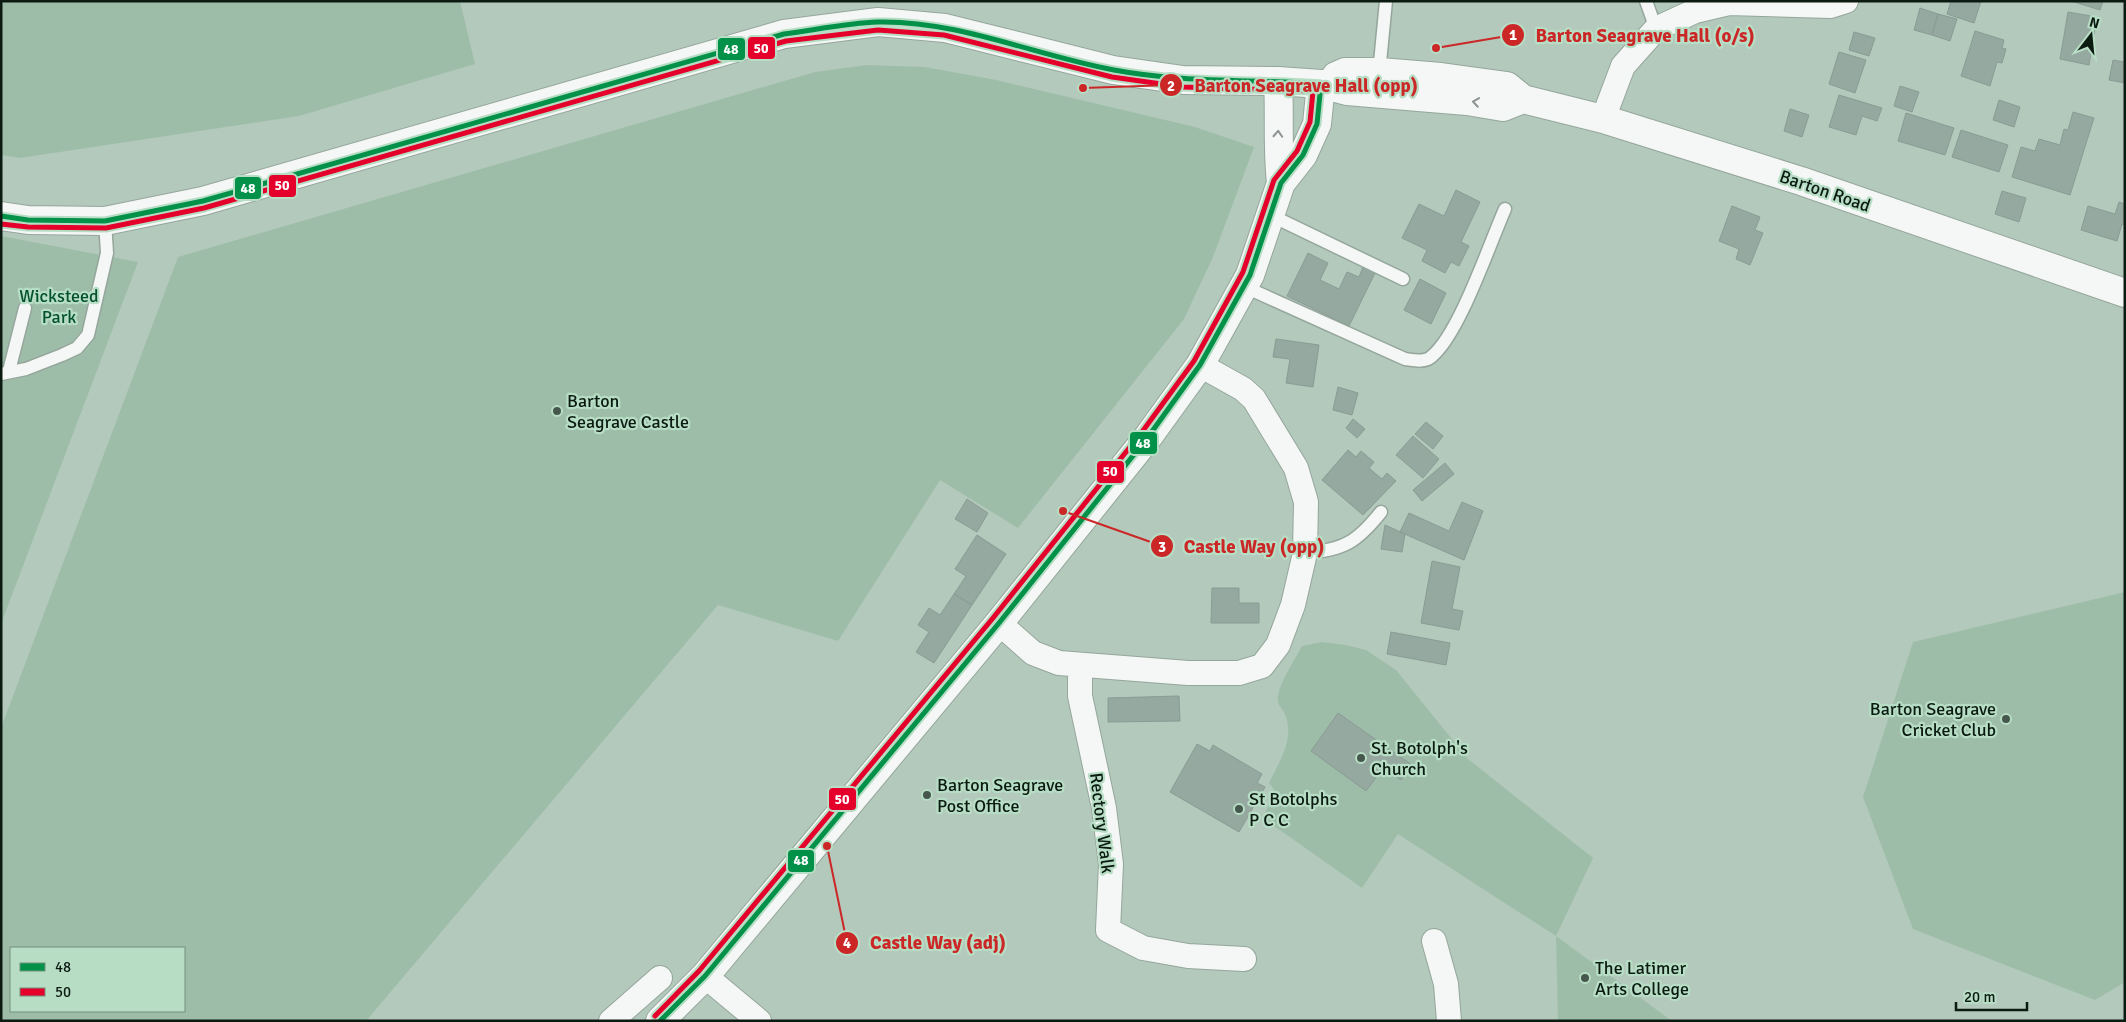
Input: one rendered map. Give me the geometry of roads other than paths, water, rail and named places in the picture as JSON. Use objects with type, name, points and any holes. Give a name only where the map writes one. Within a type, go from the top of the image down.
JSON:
[{"type":"main road","points":[[1,216],[28,220],[105,221],[203,201],[784,34],[878,22],[945,28],[1113,70],[1183,80],[1278,80],[1321,84],[1317,124],[1304,155],[1280,183]]},
{"type":"main road","name":"Barton Road","points":[[1321,84],[1345,72],[1378,82],[1486,82],[1507,86],[1523,99],[1603,119],[1802,182],[2125,293]]},
{"type":"main road","points":[[660,1021],[705,976],[998,622],[1148,437],[1200,365],[1245,287],[1280,183],[1277,150],[1278,80]]},
{"type":"street","points":[[1603,119],[1623,66],[1656,29],[1694,11],[1729,2],[1830,6],[1846,1]]},
{"type":"street","points":[[998,622],[1033,653],[1059,663],[1197,673],[1239,673],[1262,666],[1278,645],[1293,605],[1305,552],[1306,502],[1296,468],[1254,399],[1243,389],[1200,365]]},
{"type":"street","name":"Rectory Walk","points":[[1080,666],[1080,696],[1104,808],[1110,855],[1108,930],[1143,948],[1188,956],[1244,959]]},
{"type":"street","points":[[1434,941],[1446,984],[1449,1021]]},
{"type":"street","points":[[705,976],[759,1021]]},
{"type":"street","points":[[611,1021],[660,978]]},
{"type":"lane","points":[[1378,82],[1386,1]]},
{"type":"lane","points":[[1646,1],[1656,29]]},
{"type":"lane","points":[[1245,287],[1405,359],[1419,361],[1430,358],[1452,332],[1504,209]]},
{"type":"lane","points":[[1270,215],[1403,279]]},
{"type":"lane","points":[[25,308],[5,373],[26,369],[78,348],[88,336],[107,253],[105,221]]},
{"type":"lane","points":[[1305,552],[1331,551],[1354,541],[1365,532],[1381,512]]},
{"type":"place","name":"Barton Seagrave Hall (o/s)","points":[[1436,48]]},
{"type":"place","name":"Barton Seagrave Hall (opp)","points":[[1083,88]]},
{"type":"place","name":"Barton Seagrave Castle","points":[[557,411]]},
{"type":"place","name":"Castle Way (opp)","points":[[1063,511]]},
{"type":"place","name":"Barton Seagrave Cricket Club","points":[[2006,719]]},
{"type":"place","name":"St. Botolph's Church","points":[[1361,758]]},
{"type":"place","name":"Barton Seagrave Post Office","points":[[927,795]]},
{"type":"place","name":"St Botolphs P C C","points":[[1239,809]]},
{"type":"place","name":"Castle Way (adj)","points":[[827,846]]},
{"type":"place","name":"The Latimer Arts College","points":[[1585,978]]},
{"type":"park label","name":"Wicksteed Park","points":[[59,306]]}]
